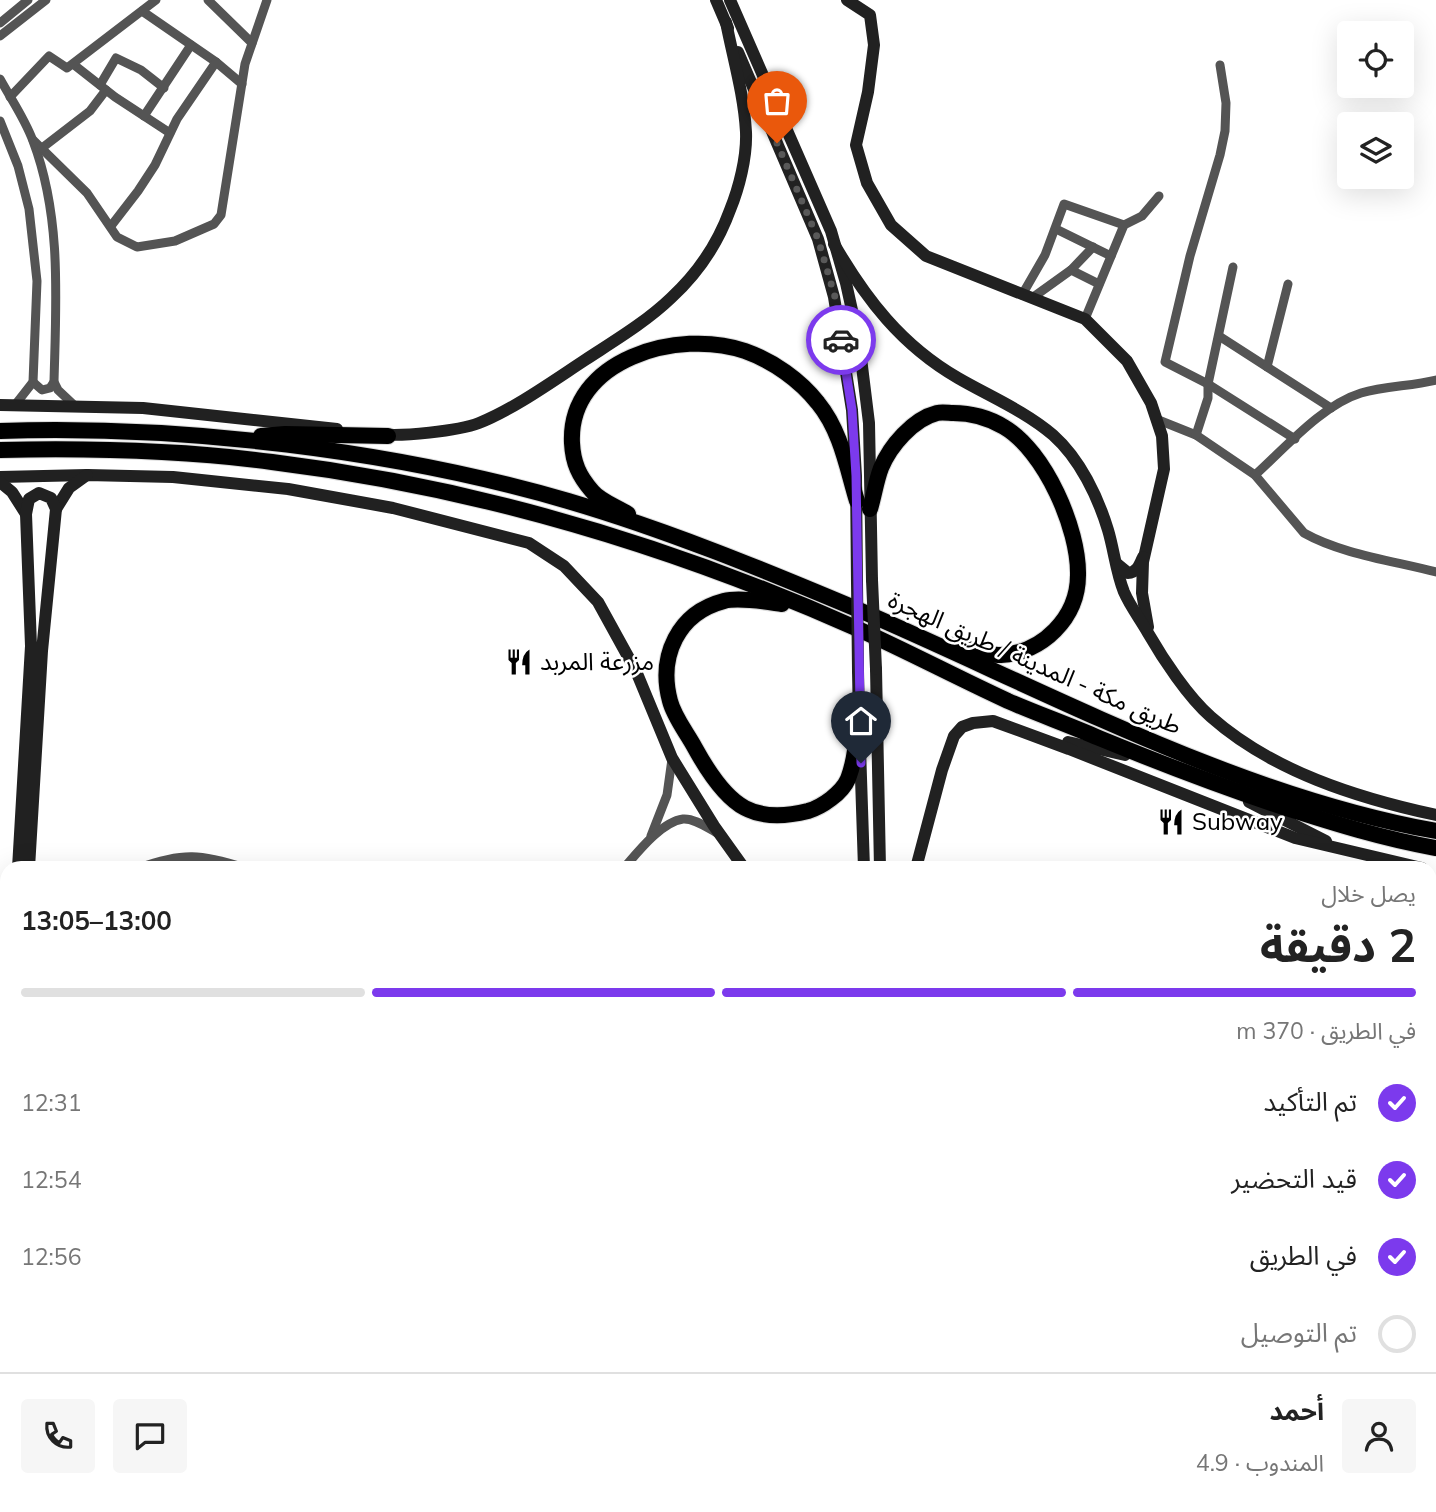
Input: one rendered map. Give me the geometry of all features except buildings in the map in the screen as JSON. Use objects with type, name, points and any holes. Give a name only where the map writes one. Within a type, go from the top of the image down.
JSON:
[{"type":"highway","points":[[651,528],[593,493],[573,463],[572,430],[578,407],[592,385],[611,367],[646,352],[680,344],[708,344],[744,351],[782,369],[819,403],[839,439],[863,505]]},
{"type":"highway","points":[[863,505],[898,441],[918,424],[937,413],[963,413],[986,418],[1006,428],[1032,453],[1057,494],[1077,551],[1079,579],[1067,613],[1049,639],[1024,652],[998,656],[914,636]]},
{"type":"highway","name":"طريق مكة - المدينة / طريق الهجرة","points":[[0,431],[95,431],[219,439],[349,455],[451,472],[567,501],[651,528],[860,611],[1223,770],[1327,805],[1436,831]]},
{"type":"highway","points":[[219,439],[285,434],[388,436]]},
{"type":"highway","name":"طريق مكة - المدينة / طريق الهجرة","points":[[0,450],[91,450],[270,461],[347,473],[564,520],[648,546],[804,606],[1011,702],[1217,786],[1338,824],[1436,848]]},
{"type":"highway","points":[[804,606],[725,600],[690,617],[670,649],[667,679],[670,702],[704,765],[729,795],[745,808],[766,814],[791,815],[816,809],[833,797],[847,782],[853,762],[859,711]]},
{"type":"main road","points":[[716,0],[818,239],[835,297],[852,410],[872,580],[880,861]]},
{"type":"main road","points":[[730,0],[834,244],[859,286],[884,318],[920,353],[1053,435],[1075,462],[1096,496],[1124,592],[1161,657],[1209,716],[1258,752],[1329,785],[1436,815]]},
{"type":"main road","points":[[847,0],[870,15],[874,45],[869,92],[856,145],[867,183],[891,225],[926,256],[1085,319],[1128,361],[1151,403],[1162,436],[1164,469],[1144,558],[1142,593],[1149,635]]},
{"type":"main road","points":[[0,405],[143,408],[388,436],[478,423],[519,401],[618,339],[671,299],[718,240],[731,209],[741,173],[747,134],[726,22]]},
{"type":"main road","points":[[834,244],[859,342],[870,436],[857,582],[864,861]]},
{"type":"main road","points":[[0,479],[87,475],[173,477],[288,489],[393,508],[529,543],[564,566],[598,601],[636,671],[673,758],[739,861]]},
{"type":"main road","points":[[29,861],[42,651],[56,509],[69,488],[87,475]]},
{"type":"main road","points":[[0,479],[26,514]]},
{"type":"main road","points":[[18,861],[31,646],[26,514],[29,499],[39,493],[51,498],[56,509]]},
{"type":"main road","points":[[1116,564],[1131,573],[1139,567],[1144,558]]},
{"type":"main road","points":[[918,861],[954,736],[962,727],[993,721],[1294,838],[1387,861]]},
{"type":"main road","points":[[1023,732],[1159,762]]},
{"type":"main road","points":[[1217,786],[1345,851]]},
{"type":"street","points":[[0,23],[28,0]]},
{"type":"street","points":[[0,36],[46,0]]},
{"type":"street","points":[[10,97],[49,56],[67,68],[156,0]]},
{"type":"street","points":[[208,0],[252,43]]},
{"type":"street","points":[[33,141],[87,193],[117,237],[137,247],[175,240],[214,224],[221,215],[245,64],[267,0]]},
{"type":"street","points":[[142,11],[216,62],[242,84]]},
{"type":"street","points":[[144,116],[191,45]]},
{"type":"street","points":[[42,148],[90,111],[116,58],[141,70],[164,88]]},
{"type":"street","points":[[111,226],[155,165],[177,119],[216,62]]},
{"type":"street","points":[[73,64],[170,133]]},
{"type":"street","points":[[1220,65],[1226,103],[1225,131],[1190,256],[1165,362],[1208,384],[1295,439]]},
{"type":"street","points":[[0,79],[33,141],[51,219],[57,283],[54,382],[58,390],[75,406]]},
{"type":"street","points":[[0,121],[18,166],[29,209],[37,281],[33,382],[15,405]]},
{"type":"street","points":[[1085,319],[1124,225],[1142,216],[1159,196]]},
{"type":"street","points":[[1027,297],[1065,204],[1124,225]]},
{"type":"street","points":[[1056,229],[1111,256]]},
{"type":"street","points":[[1027,297],[1071,271],[1093,247]]},
{"type":"street","points":[[1196,435],[1208,398],[1208,384],[1233,267]]},
{"type":"street","points":[[1071,271],[1099,284]]},
{"type":"street","points":[[1267,367],[1288,284]]},
{"type":"street","points":[[1219,336],[1331,408]]},
{"type":"street","points":[[1255,475],[1341,401],[1363,393],[1436,380]]},
{"type":"street","points":[[33,382],[42,390],[50,388],[54,382]]},
{"type":"street","points":[[1156,419],[1196,435],[1255,475],[1304,533],[1314,539],[1436,572]]},
{"type":"street","points":[[651,838],[667,795],[673,758]]},
{"type":"street","points":[[630,861],[651,838],[683,819],[695,821],[721,836]]},
{"type":"street","points":[[159,861],[193,855],[223,861]]},
{"type":"way so far","points":[[777,143],[818,239],[835,297],[841,340]]},
{"type":"place","name":"مزرعة المربد","points":[[519,662]]},
{"type":"place","name":"Subway","points":[[1171,822]]},
{"type":"route","points":[[841,340],[852,410],[856,476],[861,763]]}]
